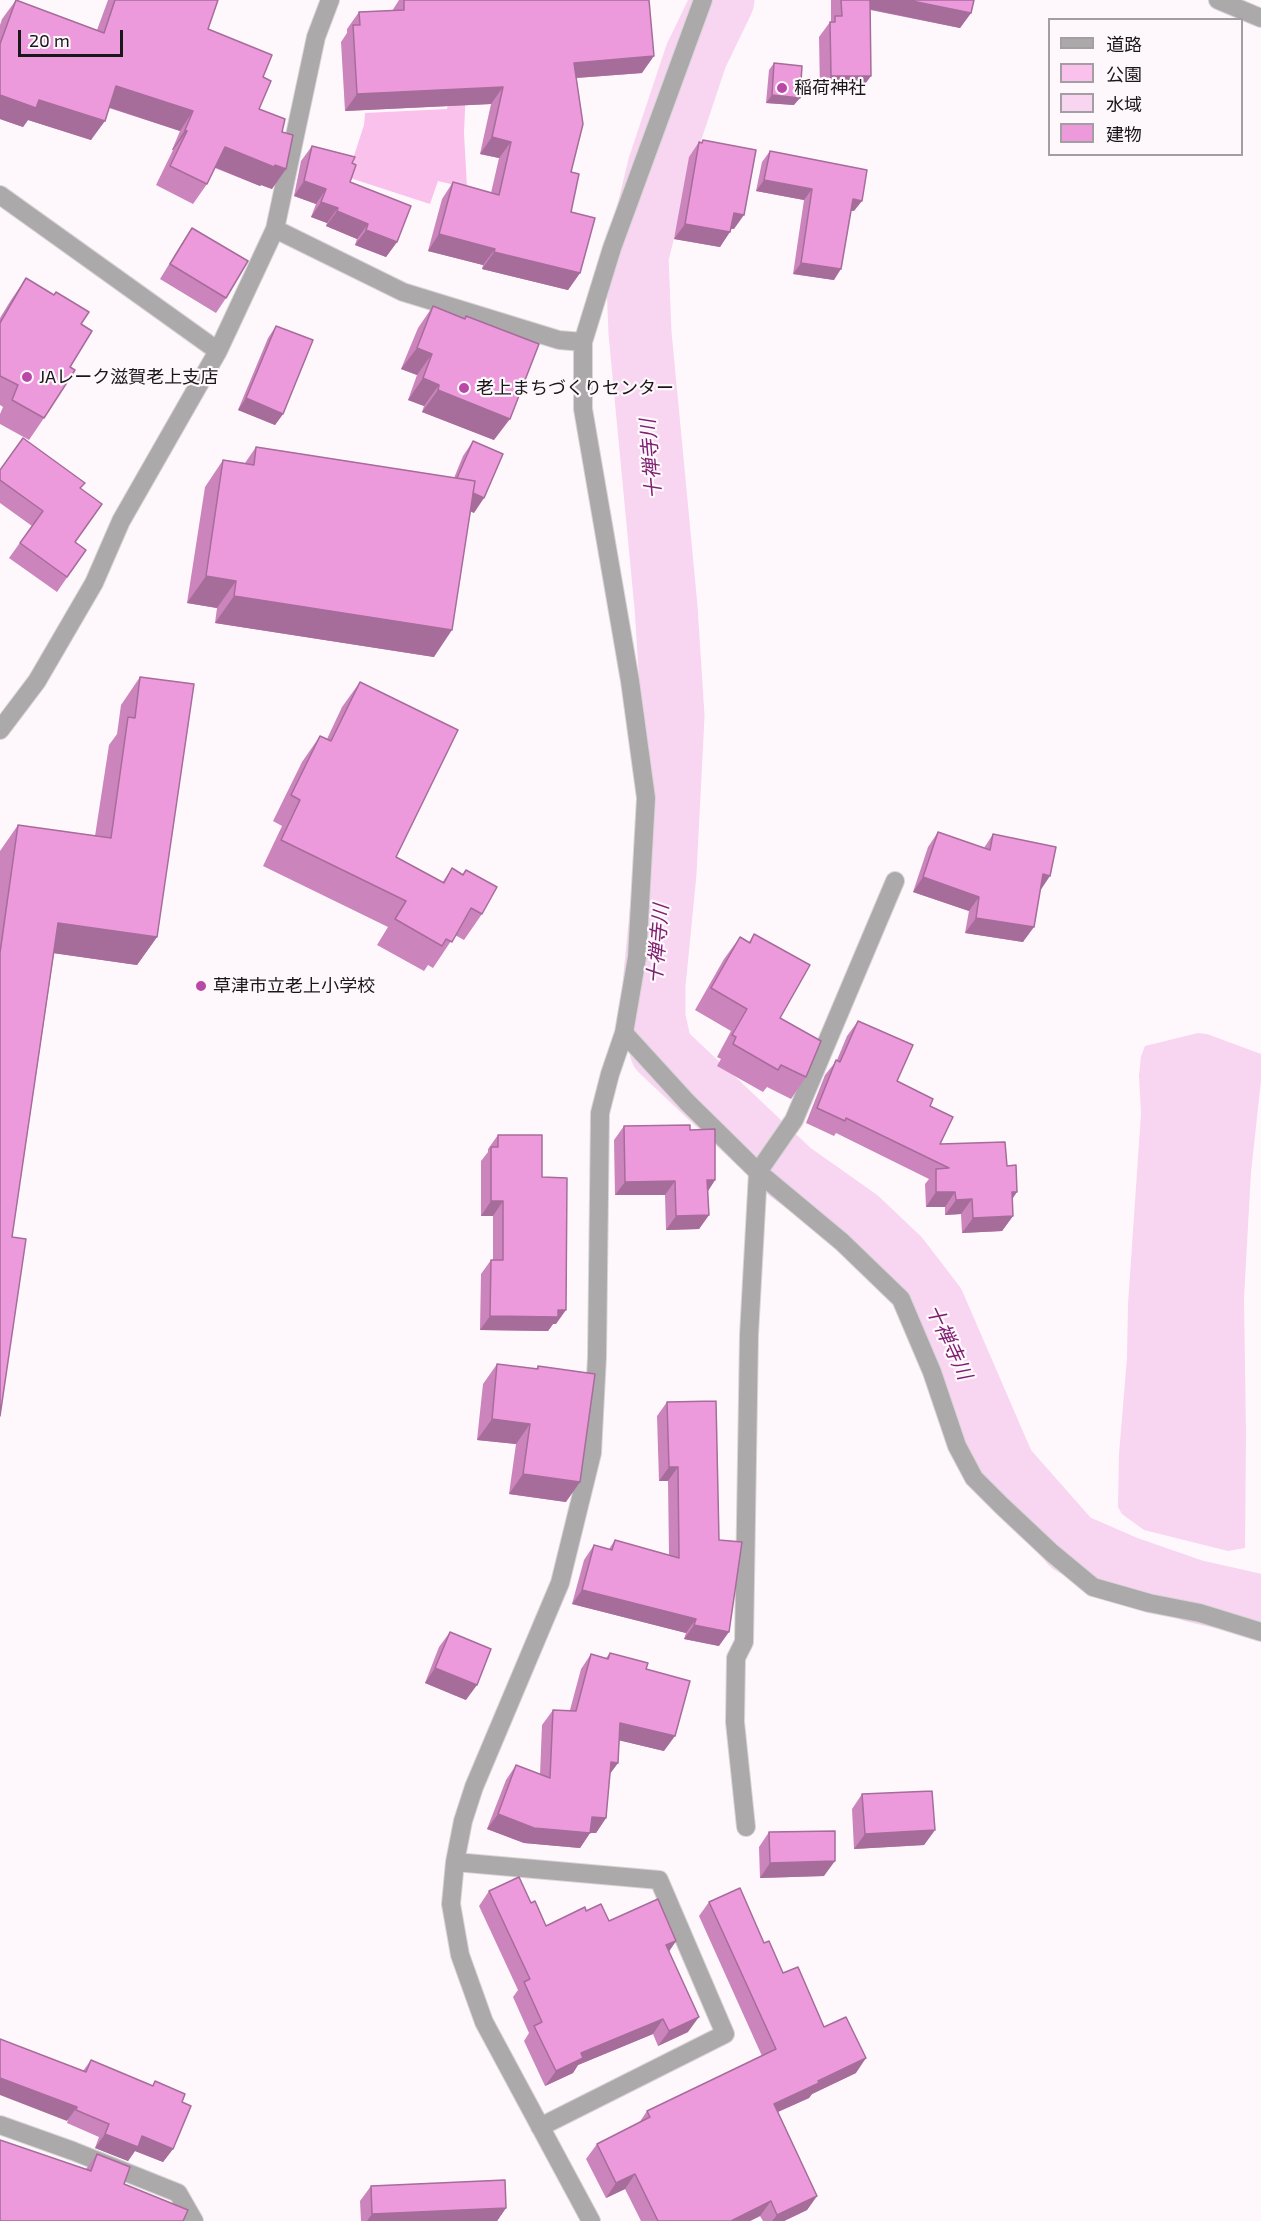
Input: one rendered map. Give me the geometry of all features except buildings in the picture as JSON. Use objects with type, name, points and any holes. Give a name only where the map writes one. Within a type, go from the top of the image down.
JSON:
[{"type":"street","points":[[0,730],[37,681],[88,593],[121,521],[218,351],[276,229],[316,37],[330,0]]},
{"type":"street","points":[[591,2221],[484,2022],[460,1955],[451,1904],[455,1862],[463,1821],[474,1787],[560,1583],[592,1453],[597,1357],[600,1113],[624,1033],[637,957],[646,798],[630,681],[583,409],[583,342],[612,248],[703,0]]},
{"type":"street","points":[[1218,0],[1261,18]]},
{"type":"street","points":[[0,195],[218,351]]},
{"type":"street","points":[[276,229],[403,292],[559,340],[583,342]]},
{"type":"street","points":[[746,1827],[735,1722],[736,1658],[744,1642],[749,1335],[763,1166],[795,1120],[895,882]]},
{"type":"street","points":[[624,1033],[687,1102],[763,1166],[901,1299],[932,1371],[957,1446],[974,1478],[1044,1545],[1093,1587],[1149,1603],[1200,1613],[1261,1632]]},
{"type":"street","points":[[455,1862],[659,1880],[725,2034],[540,2127]]},
{"type":"street","points":[[0,2125],[178,2193],[194,2221]]},
{"type":"green space","points":[[451,87],[466,87],[464,133],[467,188],[438,181],[430,204],[347,177],[364,125],[365,113],[447,109]]},
{"type":"water","points":[[1198,1033],[1207,1034],[1261,1054],[1261,1081],[1251,1172],[1244,1298],[1245,1548],[1228,1551],[1144,1530],[1122,1514],[1118,1507],[1119,1454],[1141,1114],[1139,1076],[1141,1056],[1145,1046]]},
{"type":"waterway","name":"十禅寺川","points":[[723,0],[696,56],[659,167],[637,257],[640,333],[666,607],[673,716],[665,873],[654,985],[654,1018],[661,1050],[790,1172],[858,1220],[898,1258],[934,1305],[1004,1467],[1072,1544],[1125,1567],[1194,1591],[1261,1606]]},
{"type":"place","name":"稲荷神社","points":[[782,88]]},
{"type":"place","name":"JAレーク滋賀老上支店","points":[[27,377]]},
{"type":"place","name":"老上まちづくりセンター","points":[[464,388]]},
{"type":"place","name":"草津市立老上小学校","points":[[201,986]]}]
